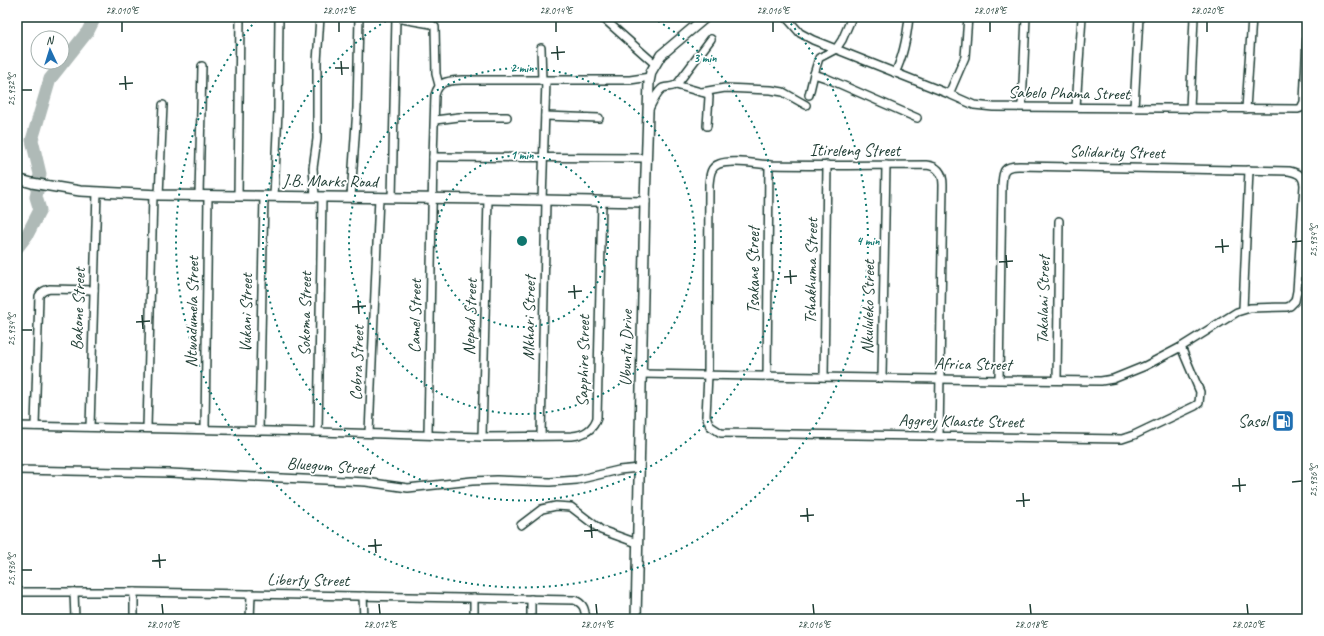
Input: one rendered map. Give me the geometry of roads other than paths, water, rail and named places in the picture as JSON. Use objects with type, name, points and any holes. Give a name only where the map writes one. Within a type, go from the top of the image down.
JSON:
[{"type":"street","points":[[238,196],[240,17]]},
{"type":"street","points":[[274,196],[278,111],[279,17]]},
{"type":"street","name":"Sokoma Street","points":[[318,432],[318,197],[313,168],[317,139],[320,17]]},
{"type":"street","points":[[351,197],[357,108],[359,17]]},
{"type":"street","points":[[392,198],[396,17],[431,24],[434,27],[436,74],[439,85],[448,81],[462,80],[630,80],[650,77],[654,64],[661,55],[706,17]]},
{"type":"street","points":[[602,17],[654,64]]},
{"type":"street","name":"Sabelo Phama Street","points":[[786,17],[800,33],[813,40],[974,105],[993,107],[1022,106],[1294,110],[1301,108],[1304,102],[1307,36]]},
{"type":"street","points":[[809,95],[819,58],[836,49],[842,40],[852,17]]},
{"type":"street","points":[[895,73],[901,62],[907,36],[909,17]]},
{"type":"street","points":[[949,94],[965,57],[968,17]]},
{"type":"street","points":[[1022,106],[1026,17]]},
{"type":"street","points":[[1076,107],[1082,17]]},
{"type":"street","points":[[1134,108],[1139,17]]},
{"type":"street","points":[[1190,109],[1194,17]]},
{"type":"street","points":[[1246,109],[1252,17]]},
{"type":"street","points":[[676,85],[711,39]]},
{"type":"street","name":"Mkhari Street","points":[[541,48],[545,116],[543,157],[544,200],[541,436]]},
{"type":"street","name":"Ntwadumela Street","points":[[202,66],[205,430]]},
{"type":"street","points":[[814,74],[917,118]]},
{"type":"street","name":"Ubuntu Drive","points":[[636,619],[646,158],[650,77]]},
{"type":"street","name":"Camel Street","points":[[428,434],[433,157],[435,95],[439,85]]},
{"type":"street","points":[[648,111],[659,91],[664,87],[676,85],[708,94],[708,126]]},
{"type":"street","points":[[702,92],[725,88],[771,90],[783,92],[806,105]]},
{"type":"street","points":[[147,428],[156,195],[163,105]]},
{"type":"street","points":[[545,116],[599,118]]},
{"type":"street","points":[[435,120],[459,117],[507,117]]},
{"type":"street","points":[[433,157],[646,158]]},
{"type":"street","name":"Itireleng Street","points":[[708,375],[709,184],[710,174],[714,166],[726,163],[769,165],[930,165],[938,169],[943,178],[939,436]]},
{"type":"street","name":"Tsakane Street","points":[[767,376],[769,165]]},
{"type":"street","name":"Tshakhuma Street","points":[[824,377],[827,165]]},
{"type":"street","name":"Nkululeko Street","points":[[882,377],[886,165]]},
{"type":"street","name":"Solidarity Street","points":[[999,380],[1002,186],[1004,171],[1010,166],[1249,170],[1289,171],[1298,173],[1304,180],[1297,296],[1293,304],[1287,307]]},
{"type":"street","points":[[1243,309],[1249,170]]},
{"type":"street","name":"J.B. Marks Road","points":[[17,179],[32,184],[58,188],[97,192],[156,195],[645,202]]},
{"type":"street","name":"Bakone Street","points":[[90,428],[97,192]]},
{"type":"street","name":"Vukani Street","points":[[259,430],[264,196]]},
{"type":"street","name":"Cobra Street","points":[[369,433],[379,197]]},
{"type":"street","name":"Nepad Street","points":[[482,437],[488,199]]},
{"type":"street","name":"Sapphire Street","points":[[594,425],[597,418],[602,201]]},
{"type":"street","name":"Takalani Street","points":[[1058,380],[1059,221]]},
{"type":"street","points":[[35,426],[39,296],[41,292],[50,289],[94,290]]},
{"type":"street","name":"Africa Street","points":[[641,374],[1101,381],[1113,379],[1145,366],[1181,347],[1243,309],[1256,307],[1287,307]]},
{"type":"street","name":"Aggrey Klaaste Street","points":[[708,375],[706,416],[710,426],[721,433],[1114,440],[1129,438],[1199,403],[1200,392],[1181,347]]},
{"type":"street","name":"Bluegum Street","points":[[17,426],[259,430],[428,434],[482,437],[579,435],[586,433],[594,425]]},
{"type":"street","name":"Bluegum Street","points":[[17,470],[169,473],[338,480],[408,488],[472,481],[512,480],[550,482],[578,480],[619,470],[639,468]]},
{"type":"street","points":[[521,525],[542,509],[556,506],[572,507],[601,530],[637,543]]},
{"type":"street","points":[[17,592],[18,619]]},
{"type":"street","name":"Liberty Street","points":[[17,592],[134,592],[577,601],[582,605],[586,619]]},
{"type":"street","points":[[74,592],[75,619]]},
{"type":"street","points":[[134,592],[134,619]]},
{"type":"street","points":[[250,619],[251,594]]},
{"type":"street","points":[[363,596],[364,619]]},
{"type":"street","points":[[474,598],[474,619]]},
{"type":"street","points":[[531,599],[531,619]]},
{"type":"waterway","points":[[17,248],[27,235],[40,210],[36,197],[40,174],[32,140],[50,79],[88,31],[95,17]]},
{"type":"place","name":"Sasol","points":[[1283,421]]}]
